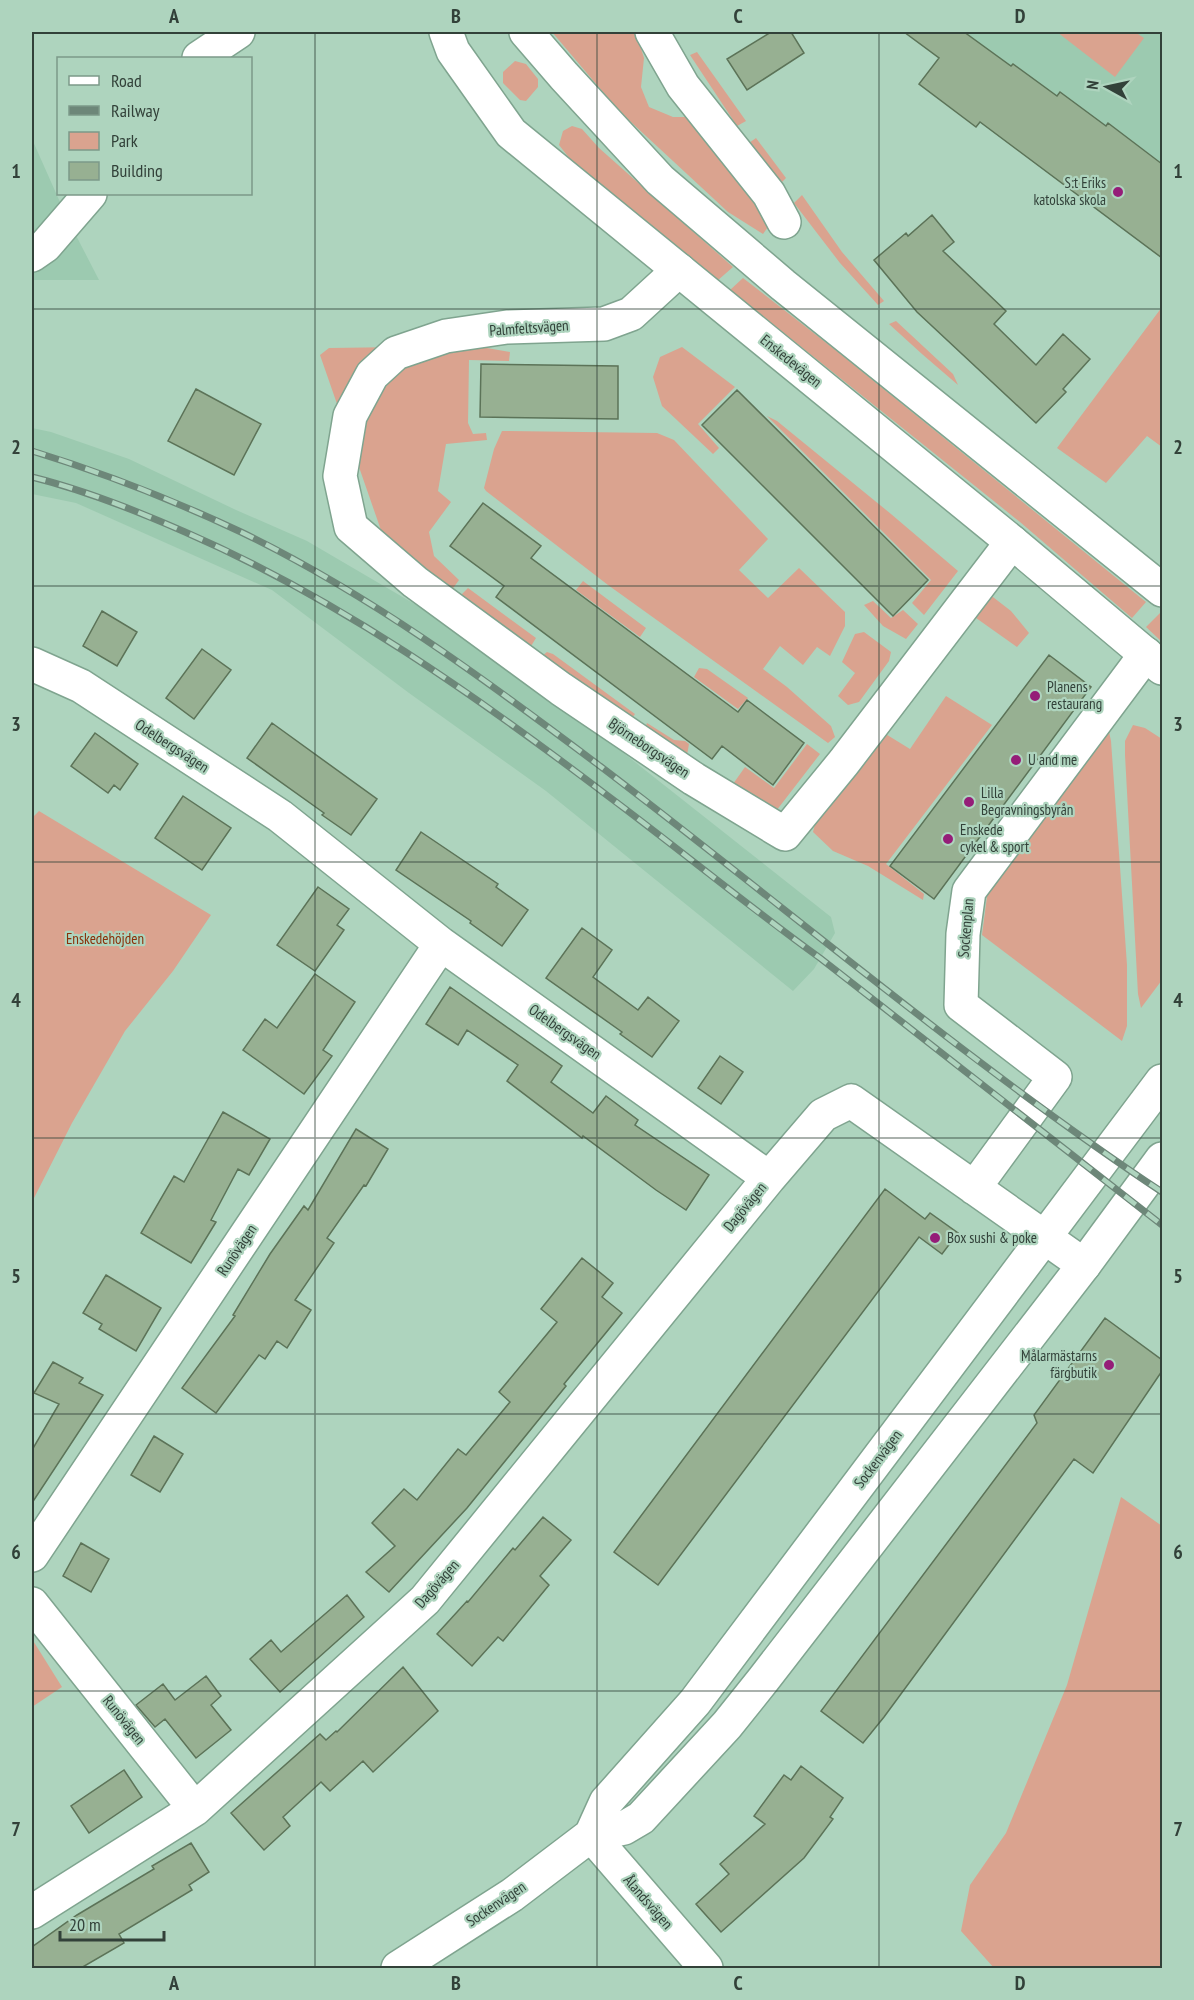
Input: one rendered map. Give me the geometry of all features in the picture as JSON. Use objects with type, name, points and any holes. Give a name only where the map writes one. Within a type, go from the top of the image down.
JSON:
[{"type":"street","points":[[200,57],[238,32]]},
{"type":"street","name":"Enskedevägen","points":[[446,32],[453,51],[512,133],[1154,661]]},
{"type":"street","points":[[526,32],[660,180],[783,285],[1162,590]]},
{"type":"street","points":[[652,32],[683,86],[769,194],[784,222]]},
{"type":"street","points":[[32,255],[45,246],[89,195]]},
{"type":"street","name":"Palmfeltsvägen","points":[[372,375],[396,353],[446,336],[507,327],[604,324],[631,314],[680,270]]},
{"type":"street","name":"Björneborgsvägen","points":[[372,375],[350,416],[340,476],[351,527],[415,582],[561,689],[694,779],[785,834],[844,762],[1012,542]]},
{"type":"street","name":"Sockenplan","points":[[974,1188],[1055,1077],[961,1005],[963,934],[969,891],[1154,661]]},
{"type":"street","name":"Odelbergsvägen","points":[[32,664],[81,686],[280,816],[441,944],[769,1178]]},
{"type":"street","name":"Runövägen","points":[[32,1555],[441,944]]},
{"type":"street","name":"Sockenvägen","points":[[591,1835],[606,1802],[694,1702],[1162,1080]]},
{"type":"street","points":[[769,1178],[823,1115],[851,1101],[1084,1265]]},
{"type":"street","name":"Sockenvägen","points":[[398,1968],[512,1895],[591,1835],[624,1828],[641,1818],[727,1725],[1084,1265],[1162,1159]]},
{"type":"street","name":"Dagövägen","points":[[32,1912],[195,1809],[425,1600],[769,1178]]},
{"type":"street","name":"Runövägen","points":[[32,1604],[195,1809]]},
{"type":"street","name":"Ålandsvägen","points":[[591,1835],[706,1968]]},
{"type":"shaded area","name":"S:t Eriks katolska skola","points":[[917,32],[1162,32],[1162,258],[980,122],[976,127],[919,84],[939,58],[925,38]]},
{"type":"shaded area","points":[[32,139],[67,218],[99,280],[32,280]]},
{"type":"shaded area","points":[[32,428],[51,432],[129,459],[307,541],[435,616],[545,691],[831,917],[835,933],[814,969],[793,991],[546,791],[409,693],[272,590],[76,503],[32,494]]},
{"type":"green space","points":[[552,32],[633,32],[644,58],[641,87],[649,107],[673,117],[692,117],[773,220],[763,234],[728,212],[619,111]]},
{"type":"green space","points":[[1057,32],[1135,32],[1144,38],[1115,77]]},
{"type":"green space","points":[[697,52],[746,121],[737,126],[690,55]]},
{"type":"green space","points":[[515,61],[526,64],[538,79],[538,87],[526,101],[520,100],[503,83],[503,72]]},
{"type":"green space","points":[[572,126],[582,129],[599,148],[733,267],[717,281],[570,159],[559,145],[563,131]]},
{"type":"green space","points":[[756,138],[786,178],[779,185],[749,143]]},
{"type":"green space","points":[[802,195],[842,252],[884,301],[878,305],[840,263],[794,203]]},
{"type":"green space","points":[[743,278],[838,352],[1146,602],[1132,618],[1020,522],[730,290]]},
{"type":"green space","points":[[1162,307],[1162,447],[1147,436],[1106,483],[1057,448]]},
{"type":"green space","points":[[896,321],[953,374],[958,385],[889,324]]},
{"type":"green space","points":[[475,346],[510,352],[509,361],[469,360],[468,423],[473,434],[486,433],[487,440],[446,444],[438,491],[451,502],[429,532],[434,556],[459,580],[451,591],[383,536],[320,355],[329,348]]},
{"type":"green space","points":[[682,347],[735,387],[698,424],[719,448],[713,454],[662,406],[653,377],[660,357]]},
{"type":"green space","points":[[767,416],[777,421],[958,571],[924,615],[912,603],[931,580]]},
{"type":"green space","points":[[502,431],[657,433],[674,440],[768,539],[739,570],[768,598],[799,568],[845,612],[845,626],[830,656],[817,647],[803,665],[780,646],[763,669],[831,726],[835,737],[828,743],[608,585],[486,491],[484,488],[494,449]]},
{"type":"green space","points":[[583,581],[646,628],[640,637],[576,590]]},
{"type":"green space","points":[[468,588],[536,638],[528,651],[462,600],[461,595]]},
{"type":"green space","points":[[989,594],[1011,611],[1029,633],[1017,647],[969,613]]},
{"type":"green space","points":[[873,601],[891,618],[903,610],[918,624],[906,639],[883,626],[864,605]]},
{"type":"green space","points":[[1162,613],[1162,642],[1146,627]]},
{"type":"green space","points":[[864,632],[891,652],[889,661],[859,702],[848,705],[838,696],[855,673],[842,662],[855,634]]},
{"type":"green space","points":[[547,652],[553,654],[635,714],[627,725],[541,657]]},
{"type":"green space","points":[[699,668],[707,669],[748,698],[738,709],[694,677]]},
{"type":"green space","points":[[946,696],[992,725],[886,864],[924,894],[923,900],[868,866],[833,851],[813,832],[816,820],[884,733],[910,749]]},
{"type":"green space","points":[[647,723],[674,740],[685,741],[689,744],[687,755],[642,736]]},
{"type":"green space","points":[[1133,725],[1145,728],[1162,739],[1162,980],[1141,1008],[1138,994],[1125,755],[1125,741]]},
{"type":"green space","points":[[1108,727],[1111,741],[1127,965],[1127,1026],[1122,1041],[982,935],[988,889]]},
{"type":"green space","points":[[807,744],[820,754],[773,815],[733,784],[745,767],[774,788]]},
{"type":"green space","name":"Enskedehöjden","points":[[39,811],[211,915],[173,971],[125,1031],[72,1123],[32,1202],[32,818]]},
{"type":"green space","points":[[1121,1497],[1162,1526],[1162,1968],[994,1968],[961,1931],[970,1885],[1006,1833],[1067,1685]]},
{"type":"green space","points":[[32,1639],[62,1687],[32,1707]]},
{"type":"building","points":[[771,32],[791,32],[804,53],[747,90],[727,59]]},
{"type":"building","name":"S:t Eriks katolska skola","points":[[904,32],[964,32],[1057,96],[1060,92],[1106,126],[1108,123],[1162,164],[1162,258],[980,122],[976,127],[919,84],[939,58]]},
{"type":"building","points":[[932,215],[954,242],[943,251],[1006,311],[994,324],[1036,365],[1063,334],[1090,359],[1063,389],[1066,392],[1036,423],[917,312],[874,260],[906,233],[908,236]]},
{"type":"building","points":[[481,364],[618,366],[618,419],[480,417]]},
{"type":"building","points":[[196,389],[261,424],[234,475],[168,441]]},
{"type":"building","points":[[737,390],[928,580],[893,616],[702,425]]},
{"type":"building","points":[[483,503],[541,546],[531,558],[738,712],[747,700],[804,743],[773,785],[722,746],[712,759],[496,597],[504,586],[450,546]]},
{"type":"building","points":[[102,611],[137,632],[117,666],[83,646]]},
{"type":"building","points":[[202,649],[231,670],[194,719],[166,698]]},
{"type":"building","points":[[1049,655],[1091,687],[934,899],[890,866]]},
{"type":"building","points":[[272,723],[377,799],[351,835],[247,758]]},
{"type":"building","points":[[95,733],[138,764],[120,790],[114,785],[108,793],[71,766]]},
{"type":"building","points":[[183,796],[231,828],[202,870],[155,838]]},
{"type":"building","points":[[421,832],[498,884],[496,887],[528,910],[502,946],[470,923],[471,921],[396,870]]},
{"type":"building","points":[[318,887],[349,909],[337,925],[344,930],[315,971],[277,945]]},
{"type":"building","points":[[582,928],[612,950],[593,977],[638,1010],[648,997],[679,1021],[652,1057],[620,1034],[622,1032],[546,978]]},
{"type":"building","points":[[315,974],[355,1002],[323,1050],[332,1056],[304,1094],[243,1050],[265,1019],[277,1028]]},
{"type":"building","points":[[450,987],[562,1066],[551,1082],[593,1113],[606,1096],[638,1120],[635,1125],[709,1175],[686,1210],[583,1136],[582,1138],[507,1081],[518,1065],[467,1030],[458,1045],[426,1024]]},
{"type":"building","points":[[720,1056],[743,1072],[721,1104],[698,1088]]},
{"type":"building","points":[[223,1112],[270,1139],[249,1175],[238,1169],[211,1220],[216,1222],[191,1263],[141,1233],[174,1176],[184,1182]]},
{"type":"building","points":[[356,1129],[388,1149],[366,1186],[364,1185],[327,1238],[334,1243],[295,1300],[311,1310],[287,1348],[277,1341],[265,1359],[259,1355],[216,1413],[182,1388],[235,1316],[233,1315],[270,1254],[304,1206],[308,1210]]},
{"type":"building","points":[[885,1189],[925,1219],[930,1213],[958,1233],[942,1254],[919,1237],[658,1585],[614,1552]]},
{"type":"building","points":[[582,1258],[613,1283],[602,1297],[622,1313],[467,1508],[389,1592],[366,1572],[395,1546],[372,1523],[404,1489],[417,1500],[458,1449],[466,1455],[510,1402],[499,1392],[557,1322],[541,1309]]},
{"type":"building","points":[[106,1275],[161,1308],[136,1351],[99,1329],[102,1324],[83,1313]]},
{"type":"building","points":[[1105,1318],[1162,1360],[1162,1371],[1093,1473],[1074,1459],[863,1743],[821,1711],[1037,1423],[1034,1415]]},
{"type":"building","points":[[53,1362],[83,1378],[79,1383],[103,1395],[32,1503],[32,1450],[59,1404],[34,1393]]},
{"type":"building","points":[[154,1436],[183,1454],[160,1492],[131,1475]]},
{"type":"building","points":[[543,1517],[571,1540],[540,1576],[549,1585],[503,1641],[498,1637],[472,1666],[437,1634]]},
{"type":"building","points":[[81,1543],[109,1559],[91,1592],[63,1576]]},
{"type":"building","points":[[347,1595],[364,1617],[280,1692],[250,1659],[271,1640],[281,1652]]},
{"type":"building","points":[[403,1667],[438,1711],[373,1772],[363,1761],[330,1791],[321,1782],[283,1817],[290,1826],[264,1850],[231,1813],[320,1734],[326,1740],[337,1732]]},
{"type":"building","points":[[206,1676],[221,1696],[211,1705],[231,1730],[196,1758],[165,1719],[155,1727],[136,1705],[163,1684],[175,1700]]},
{"type":"building","points":[[801,1766],[843,1798],[830,1817],[833,1819],[804,1858],[721,1932],[696,1904],[729,1874],[720,1864],[765,1824],[754,1816],[784,1775],[791,1780]]},
{"type":"building","points":[[124,1770],[142,1797],[89,1833],[71,1806]]},
{"type":"building","points":[[191,1843],[209,1872],[189,1885],[192,1890],[119,1934],[124,1943],[81,1968],[32,1968],[32,1947],[77,1915],[154,1869],[152,1866]]},
{"type":"railway","points":[[32,451],[138,488],[241,532],[335,582],[380,610],[468,669],[596,763],[1017,1090],[1162,1192]]},
{"type":"railway","points":[[32,477],[128,508],[242,558],[297,587],[404,651],[558,758],[635,816],[1162,1225]]},
{"type":"place","name":"S:t Eriks katolska skola","points":[[1118,192]]},
{"type":"place","name":"Planens restaurang","points":[[1035,696]]},
{"type":"place","name":"U and me","points":[[1016,760]]},
{"type":"place","name":"Lilla Begravningsbyrån","points":[[969,802]]},
{"type":"place","name":"Enskede cykel & sport","points":[[948,839]]},
{"type":"place","name":"Box sushi & poke","points":[[935,1238]]},
{"type":"place","name":"Målarmästarns färgbutik","points":[[1109,1365]]}]
